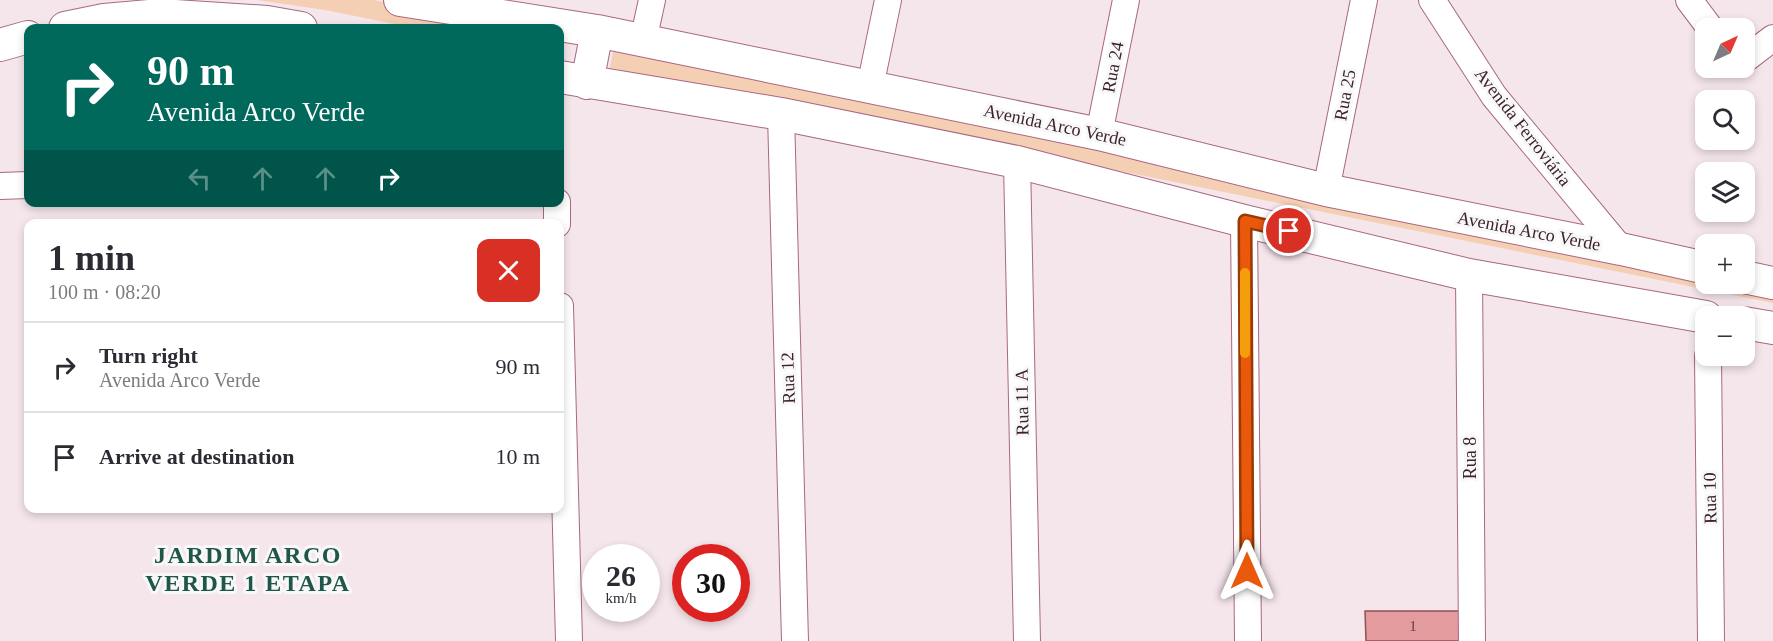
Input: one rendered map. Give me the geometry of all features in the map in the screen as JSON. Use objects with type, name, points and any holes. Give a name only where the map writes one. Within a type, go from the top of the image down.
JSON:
[{"type":"street","points":[[643,41],[652,0]]},
{"type":"street","points":[[870,87],[888,0]]},
{"type":"street","name":"Rua 24","points":[[1099,134],[1126,0]]},
{"type":"street","name":"Rua 25","points":[[1326,190],[1364,0]]},
{"type":"street","name":"Avenida Ferroviária","points":[[1432,0],[1494,96],[1621,249]]},
{"type":"street","points":[[1689,0],[1702,18]]},
{"type":"street","name":"Avenida Arco Verde","points":[[412,1],[554,24]]},
{"type":"street","points":[[72,24],[98,10],[164,8],[278,24]]},
{"type":"street","name":"Avenida Arco Verde","points":[[564,26],[1099,134],[1326,190],[1695,266]]},
{"type":"street","points":[[597,31],[573,80],[781,114],[1017,162],[1245,221],[1469,275],[1695,315]]},
{"type":"street","points":[[0,45],[24,38]]},
{"type":"street","points":[[1755,52],[1773,38]]},
{"type":"street","name":"Rua 12","points":[[781,114],[795,641]]},
{"type":"street","name":"Rua 11 A","points":[[1017,162],[1027,641]]},
{"type":"street","points":[[0,186],[24,185]]},
{"type":"street","points":[[1245,221],[1248,641]]},
{"type":"street","name":"Rua 8","points":[[1469,275],[1472,641]]},
{"type":"street","points":[[1755,279],[1773,283]]},
{"type":"street","points":[[1755,325],[1773,328]]},
{"type":"street","name":"Rua 10","points":[[1708,366],[1712,641]]},
{"type":"street","points":[[564,455],[569,641]]},
{"type":"shaded area","points":[[257,0],[374,0],[488,24],[394,24],[325,10]]},
{"type":"shaded area","points":[[614,46],[1695,270],[1695,287],[610,68]]},
{"type":"shaded area","points":[[1755,285],[1773,286],[1773,303],[1728,294],[1755,294]]},
{"type":"building","points":[[1365,611],[1461,611],[1461,641],[1366,641]]},
{"type":"slow traffic","points":[[1245,273],[1245,353]]},
{"type":"district","name":"JARDIM ARCO VERDE 1 ETAPA","points":[[248,569]]},
{"type":"route","points":[[1247,571],[1245,221],[1289,231]]}]
